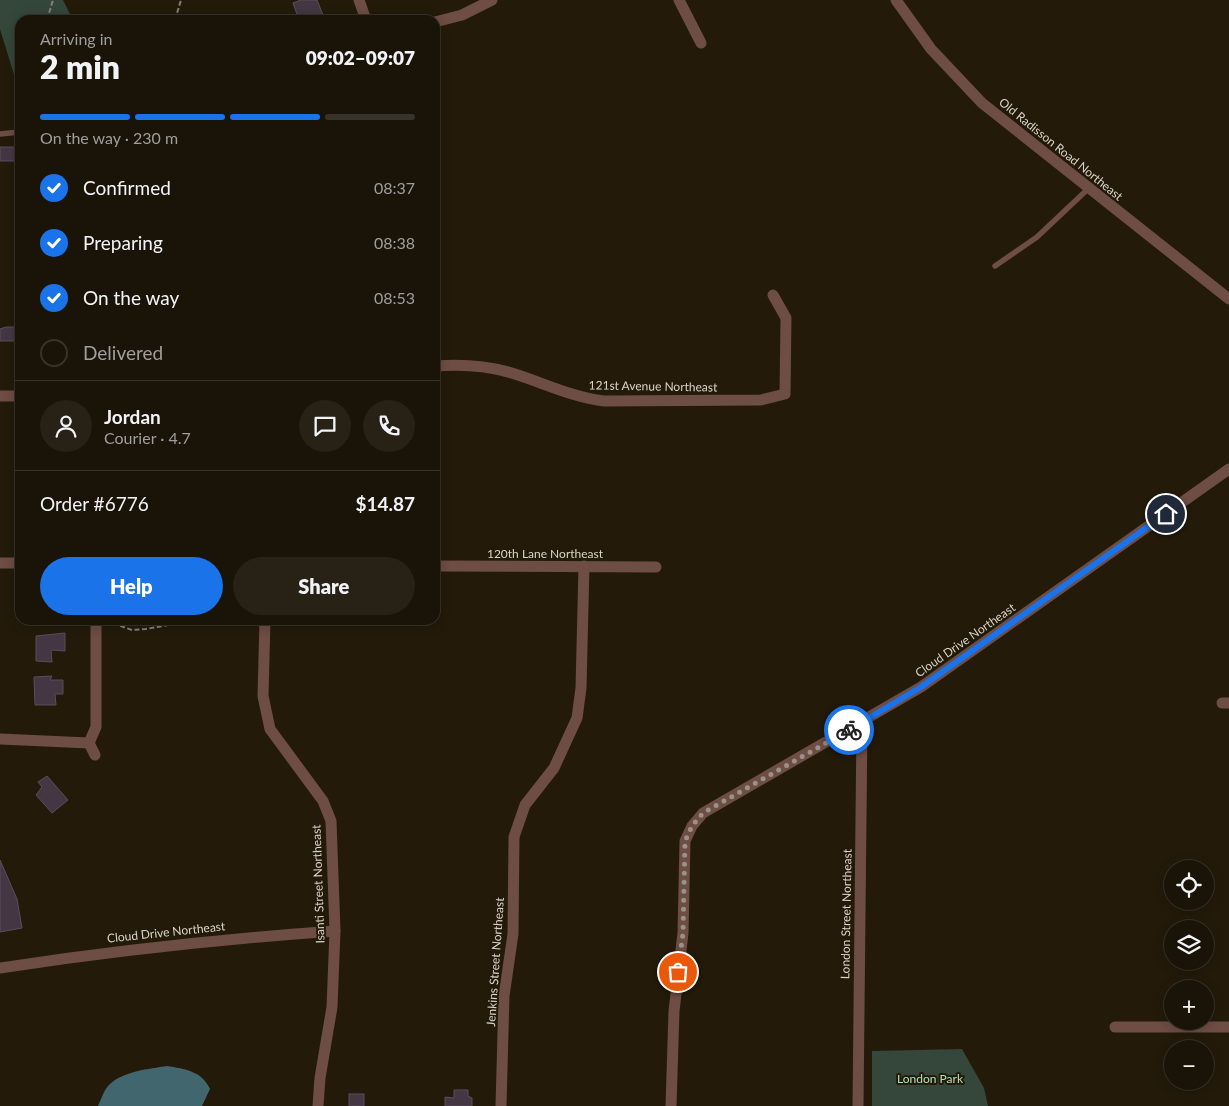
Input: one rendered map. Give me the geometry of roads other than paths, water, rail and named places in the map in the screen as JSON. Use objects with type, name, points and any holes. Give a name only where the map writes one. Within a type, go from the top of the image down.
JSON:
[{"type":"street","points":[[359,0],[364,15]]},
{"type":"street","points":[[440,21],[462,15],[492,0]]},
{"type":"street","points":[[679,0],[701,43]]},
{"type":"street","name":"Old Radisson Road Northeast","points":[[896,0],[931,49],[982,103],[1229,299]]},
{"type":"street","name":"121st Avenue Northeast","points":[[440,366],[470,365],[515,374],[584,399],[604,401],[761,400],[785,394],[786,318],[773,295]]},
{"type":"street","points":[[0,396],[15,396]]},
{"type":"street","name":"Cloud Drive Northeast","points":[[671,1106],[674,1011],[683,933],[685,841],[692,826],[703,813],[862,723],[921,687],[1229,469]]},
{"type":"street","points":[[0,563],[15,563]]},
{"type":"street","name":"120th Lane Northeast","points":[[440,566],[656,567]]},
{"type":"street","name":"Jenkins Street Northeast","points":[[501,1106],[504,996],[513,934],[514,837],[525,806],[554,768],[577,718],[581,688],[584,566]]},
{"type":"street","points":[[94,755],[89,743],[96,727],[96,625]]},
{"type":"street","name":"Isanti Street Northeast","points":[[265,625],[263,696],[270,729],[323,801],[331,821],[335,932],[332,1007],[320,1078],[318,1106]]},
{"type":"street","name":"London Street Northeast","points":[[858,1106],[862,723]]},
{"type":"street","points":[[0,739],[89,743]]},
{"type":"street","name":"Cloud Drive Northeast","points":[[0,968],[204,941],[335,932]]},
{"type":"street","points":[[1115,1027],[1229,1027]]},
{"type":"lane","points":[[0,134],[15,132]]},
{"type":"lane","points":[[995,266],[1037,237],[1089,188]]},
{"type":"water","points":[[167,1066],[192,1072],[207,1083],[210,1089],[202,1106],[98,1106],[110,1084],[122,1076],[137,1071]]},
{"type":"park label","name":"London Park","points":[[930,1078]]}]
